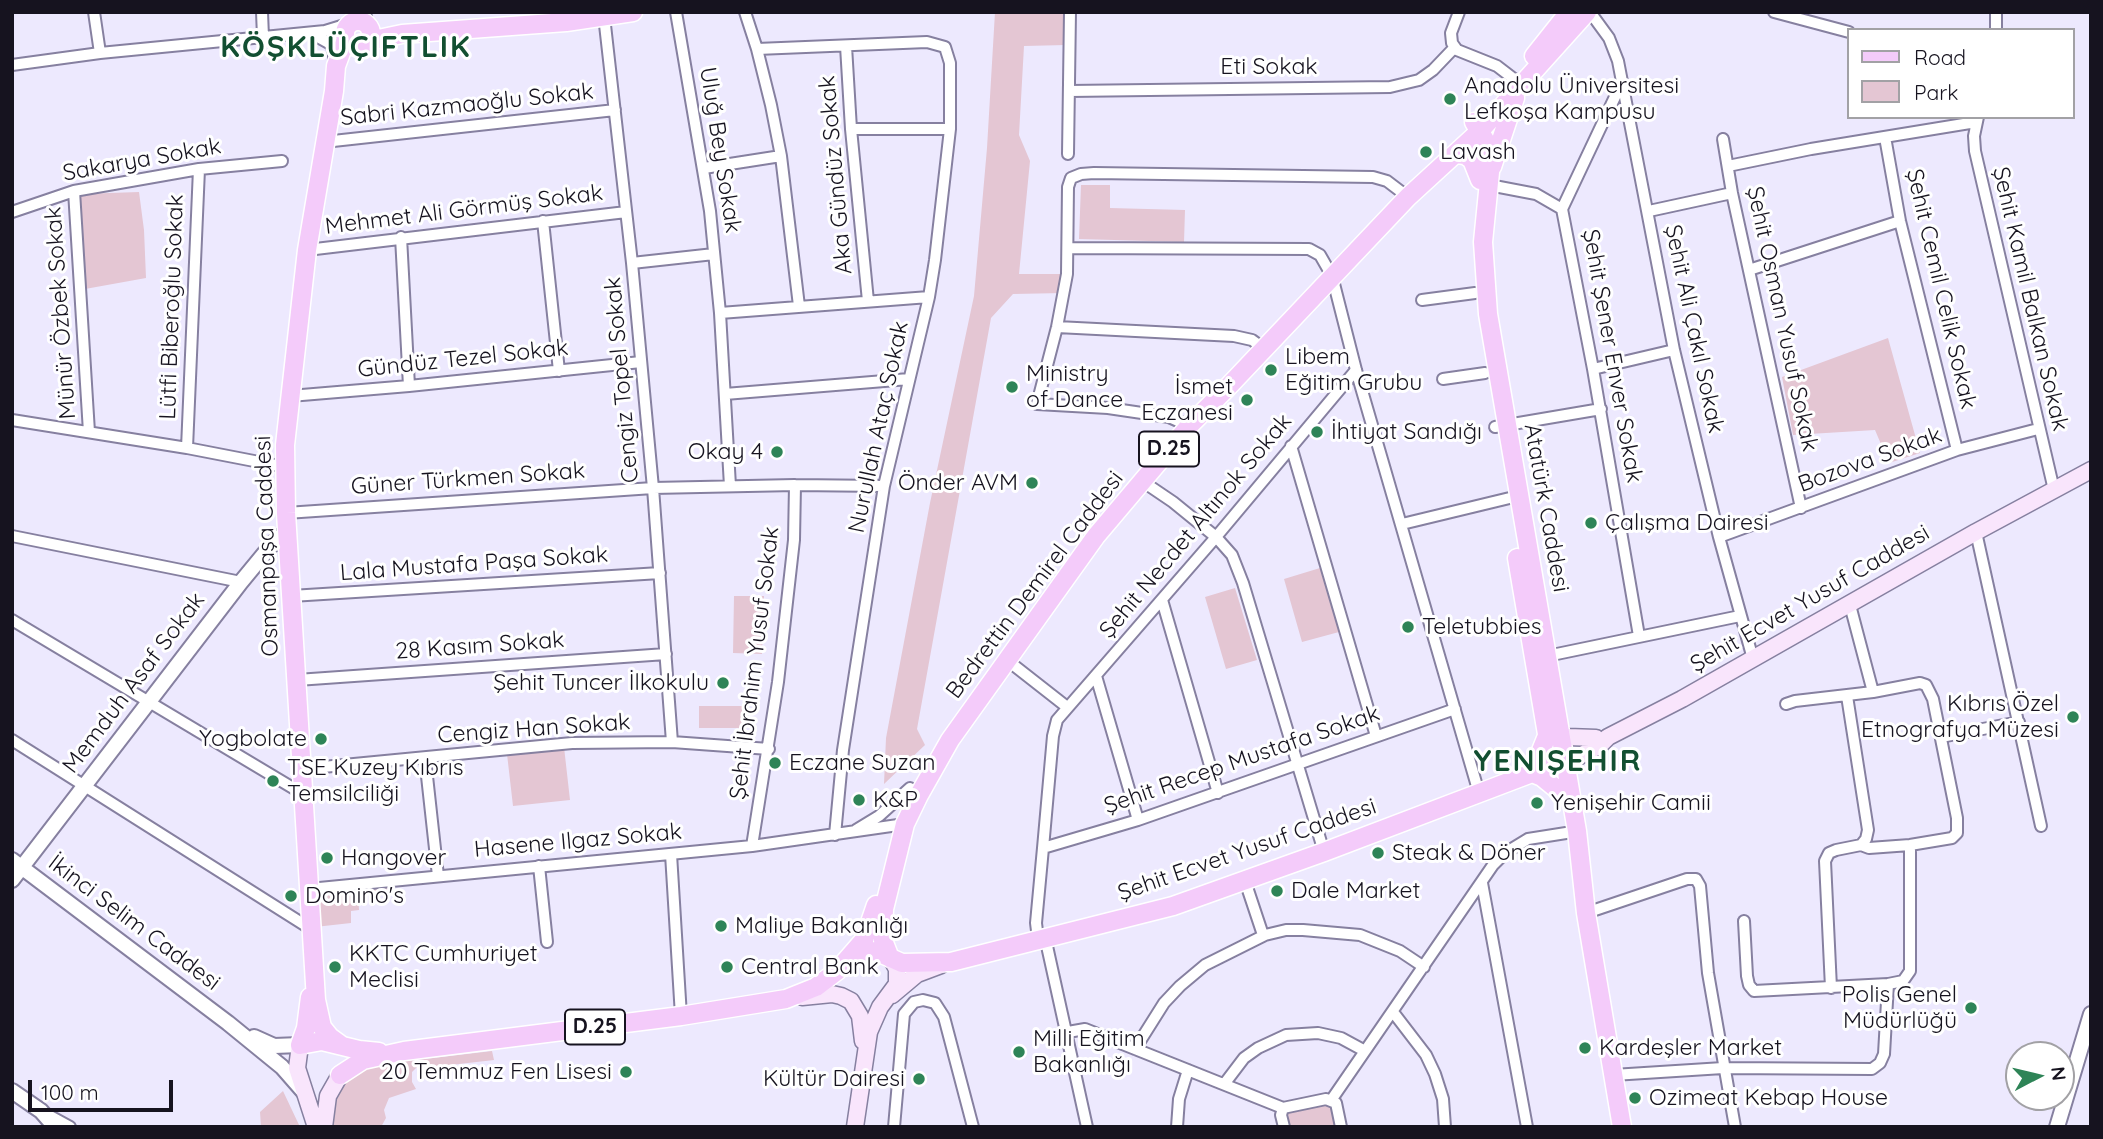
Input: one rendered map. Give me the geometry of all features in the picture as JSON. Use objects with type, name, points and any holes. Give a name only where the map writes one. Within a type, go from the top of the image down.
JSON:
[{"type":"main road","points":[[358,28],[402,34],[442,33],[565,17],[633,12]]},
{"type":"main road","name":"Bedrettin Demirel Caddesi","points":[[1518,86],[1569,12]]},
{"type":"main road","name":"Bedrettin Demirel Caddesi","points":[[891,959],[883,940],[882,918],[899,826],[950,740],[1096,536],[1189,426],[1414,191],[1456,154],[1474,130],[1588,12]]},
{"type":"main road","name":"Osmanpaşa Caddesi","points":[[341,1045],[330,1037],[320,1021],[313,959],[286,522],[285,435],[307,250],[334,91],[335,68],[358,28]]},
{"type":"main road","name":"Osmanpaşa Caddesi","points":[[334,91],[347,63],[358,28]]},
{"type":"main road","points":[[1486,179],[1518,86]]},
{"type":"main road","name":"Bedrettin Demirel Caddesi","points":[[1414,191],[1447,149],[1474,130]]},
{"type":"main road","name":"Atatürk Caddesi","points":[[1474,130],[1488,151],[1483,265],[1501,426],[1553,735],[1560,761],[1566,833],[1586,909]]},
{"type":"main road","points":[[1456,154],[1465,155],[1472,160],[1486,179]]},
{"type":"main road","name":"Atatürk Caddesi","points":[[1486,179],[1472,227],[1475,293],[1485,373],[1501,426]]},
{"type":"main road","name":"Şehit Ecvet Yusuf Caddesi","points":[[887,999],[922,971],[1153,911],[1324,852],[1584,754],[1599,746],[1602,737],[1682,699],[1976,532],[2090,472]]},
{"type":"main road","name":"Atatürk Caddesi","points":[[1513,497],[1546,656],[1553,735]]},
{"type":"main road","points":[[1584,754],[1564,791],[1532,773],[1553,735],[1602,737]]},
{"type":"main road","points":[[1560,761],[1602,737]]},
{"type":"main road","name":"Bedrettin Demirel Caddesi","points":[[842,965],[864,940],[872,923],[910,788],[925,766],[950,740]]},
{"type":"main road","name":"Atatürk Caddesi","points":[[1564,791],[1580,848],[1586,909],[1622,1127]]},
{"type":"main road","name":"D.25","points":[[324,1127],[328,1096],[340,1075],[351,1065],[363,1060],[404,1051],[681,1016],[786,999],[817,987],[842,965],[869,951],[881,952],[891,959],[897,969],[898,979],[880,1007],[869,1032],[855,1127]]},
{"type":"main road","name":"Osmanpaşa Caddesi","points":[[300,1045],[306,1028],[313,959]]},
{"type":"main road","name":"Şehit Ecvet Yusuf Caddesi","points":[[891,959],[914,965],[951,962]]},
{"type":"main road","points":[[786,999],[824,994],[841,996],[851,1002],[860,1016],[862,1028],[862,1073]]},
{"type":"main road","points":[[316,1127],[297,1068],[300,1045],[322,1041],[365,1051],[404,1051]]},
{"type":"street","points":[[94,12],[100,53]]},
{"type":"street","points":[[262,12],[264,37]]},
{"type":"street","name":"Uluğ Bey Sokak","points":[[632,263],[715,254],[704,168],[676,12]]},
{"type":"street","points":[[745,12],[758,49],[781,156],[799,306]]},
{"type":"street","points":[[1068,154],[1070,12]]},
{"type":"street","points":[[1459,12],[1451,33],[1454,47],[1463,54],[1497,66],[1518,86]]},
{"type":"street","name":"Şehit Ali Çakıl Sokak","points":[[1588,12],[1603,29],[1613,48],[1622,82],[1674,350],[1719,537],[1753,659]]},
{"type":"street","points":[[1774,12],[1848,32]]},
{"type":"street","name":"Cengiz Topel Sokak","points":[[604,16],[632,263],[653,488],[672,742]]},
{"type":"street","points":[[12,65],[100,53],[358,28]]},
{"type":"street","points":[[309,34],[332,45],[335,68]]},
{"type":"street","name":"Nurullah Ataç Sokak","points":[[835,835],[843,750],[884,486],[929,297],[942,216],[950,130],[949,54],[941,44],[927,42],[846,46]]},
{"type":"street","points":[[758,49],[846,46]]},
{"type":"street","name":"Aka Gündüz Sokak","points":[[846,46],[867,301]]},
{"type":"street","name":"Eti Sokak","points":[[1069,91],[1390,86],[1419,80],[1433,70],[1454,47]]},
{"type":"street","points":[[1486,179],[1536,194],[1562,209],[1622,82]]},
{"type":"street","name":"Sabri Kazmaoğlu Sokak","points":[[324,142],[615,110]]},
{"type":"street","points":[[1728,166],[1977,120]]},
{"type":"street","name":"Şehit Kamil Balkan Sokak","points":[[1977,120],[1975,151],[2053,490]]},
{"type":"street","points":[[851,129],[950,130]]},
{"type":"street","name":"Şehit Cemil Celik Sokak","points":[[1885,137],[1900,221],[1957,450]]},
{"type":"street","name":"Şehit Osman Yusuf Sokak","points":[[1723,139],[1732,193],[1801,508]]},
{"type":"street","points":[[704,168],[781,156]]},
{"type":"street","name":"Sakarya Sokak","points":[[12,212],[74,191],[199,169],[282,161]]},
{"type":"street","name":"Lütfi Biberoğlu Sokak","points":[[187,448],[199,169]]},
{"type":"street","points":[[1189,426],[1169,417],[1108,408],[1037,404],[1068,274],[1071,178],[1094,173],[1373,177],[1414,191]]},
{"type":"street","name":"Münür Özbek Sokak","points":[[74,191],[89,432]]},
{"type":"street","points":[[1648,211],[1732,193]]},
{"type":"street","name":"Şehit Şener Enver Sokak","points":[[1562,209],[1601,409],[1639,636]]},
{"type":"street","name":"Mehmet Ali Görmüş Sokak","points":[[307,250],[626,212]]},
{"type":"street","points":[[543,221],[559,371]]},
{"type":"street","points":[[1749,270],[1900,221]]},
{"type":"street","points":[[401,237],[409,386]]},
{"type":"street","points":[[1069,248],[1309,249],[1320,255],[1332,276],[1356,370],[1479,793]]},
{"type":"street","points":[[715,254],[730,486]]},
{"type":"street","points":[[1422,300],[1475,293]]},
{"type":"street","points":[[720,313],[929,297]]},
{"type":"street","points":[[1057,327],[1234,336],[1252,340],[1263,348]]},
{"type":"street","points":[[1593,369],[1674,350]]},
{"type":"street","name":"Gündüz Tezel Sokak","points":[[290,396],[641,362]]},
{"type":"street","name":"Şehit Necdet Altınok Sokak","points":[[1067,706],[1097,676],[1356,370]]},
{"type":"street","points":[[1443,379],[1485,373]]},
{"type":"street","points":[[725,394],[909,379]]},
{"type":"street","points":[[1501,426],[1601,409]]},
{"type":"street","points":[[12,420],[285,467]]},
{"type":"street","name":"Bozova Sokak","points":[[1719,537],[1957,450],[2038,429]]},
{"type":"street","points":[[1291,446],[1376,736]]},
{"type":"street","points":[[1142,481],[1216,537],[1232,555],[1243,583],[1324,852]]},
{"type":"street","name":"Şehit İbrahim Yusuf Sokak","points":[[752,846],[769,749],[794,540],[795,485]]},
{"type":"street","name":"Güner Türkmen Sokak","points":[[286,522],[653,488],[884,486]]},
{"type":"street","points":[[1402,524],[1513,497]]},
{"type":"street","name":"Memduh Asaf Sokak","points":[[12,880],[17,864],[84,786],[274,542],[286,522]]},
{"type":"street","points":[[1976,532],[2041,826]]},
{"type":"street","points":[[12,536],[241,582]]},
{"type":"street","name":"Lala Mustafa Paşa Sokak","points":[[291,596],[660,573]]},
{"type":"street","points":[[1162,600],[1218,793]]},
{"type":"street","points":[[1850,605],[1873,692]]},
{"type":"street","points":[[1546,656],[1740,616]]},
{"type":"street","points":[[12,620],[303,794]]},
{"type":"street","name":"28 Kasım Sokak","points":[[297,680],[666,654]]},
{"type":"street","points":[[1007,660],[1067,706],[1057,720],[1053,736],[1036,923],[1068,1032],[1087,1127]]},
{"type":"street","points":[[1097,676],[1138,820]]},
{"type":"street","points":[[1786,704],[1920,683],[1928,687],[1933,699],[1957,818],[1957,834],[1952,838],[1910,845],[1869,848],[1861,845],[1832,851],[1825,861],[1831,988]]},
{"type":"street","points":[[1847,695],[1868,830],[1861,845]]},
{"type":"street","name":"Şehit Recep Mustafa Sokak","points":[[1043,848],[1138,820],[1455,709]]},
{"type":"street","points":[[1941,737],[2019,722]]},
{"type":"street","points":[[12,740],[311,929]]},
{"type":"street","name":"Cengiz Han Sokak","points":[[302,769],[572,743],[672,742],[769,749]]},
{"type":"street","points":[[425,758],[438,876]]},
{"type":"street","name":"Hasene Ilgaz Sokak","points":[[850,833],[879,816],[910,788]]},
{"type":"street","name":"Hasene Ilgaz Sokak","points":[[309,889],[752,846],[899,826]]},
{"type":"street","points":[[1068,1032],[1085,1029],[1283,1108],[1332,1099],[1493,865],[1517,844],[1528,839],[1566,833]]},
{"type":"street","points":[[1744,921],[1746,976],[1754,991],[1888,984],[1905,980],[1910,971],[1910,845]]},
{"type":"street","points":[[671,854],[681,1016]]},
{"type":"street","name":"İkinci Selim Caddesi","points":[[17,864],[228,1023],[282,1067],[306,1095]]},
{"type":"street","points":[[539,866],[547,942]]},
{"type":"street","points":[[1586,909],[1687,879],[1696,880],[1700,886],[1708,973],[1735,1127]]},
{"type":"street","points":[[1245,880],[1263,936]]},
{"type":"street","points":[[1482,883],[1527,1127]]},
{"type":"street","points":[[1135,1049],[1164,1003],[1180,986],[1205,965],[1263,936],[1286,930],[1360,935],[1400,951],[1424,967]]},
{"type":"street","points":[[1613,1074],[1723,1068],[1858,1070],[1877,1067],[1884,1054],[1888,984]]},
{"type":"street","points":[[894,1127],[903,1018],[908,1007],[916,1001],[931,1001],[942,1012],[973,1127]]},
{"type":"street","points":[[1392,1012],[1426,1055],[1435,1074],[1443,1099],[1444,1127]]},
{"type":"street","points":[[2057,1127],[2090,1017]]},
{"type":"street","name":"İkinci Selim Caddesi","points":[[228,1023],[270,1045],[300,1045]]},
{"type":"street","points":[[1226,1083],[1244,1058],[1286,1035],[1318,1033],[1341,1038],[1365,1051]]},
{"type":"street","points":[[1177,1127],[1179,1099],[1188,1070]]},
{"type":"street","points":[[12,1091],[70,1127]]},
{"type":"street","points":[[1332,1099],[1336,1103],[1341,1127]]},
{"type":"street","points":[[1283,1108],[1284,1127]]},
{"type":"street","points":[[41,1111],[55,1127]]},
{"type":"green space","points":[[995,12],[1066,12],[1066,45],[1024,46],[1019,135],[1030,161],[1019,274],[1067,274],[1064,293],[1013,294],[991,318],[917,729],[925,745],[884,784],[886,738],[930,503],[974,296]]},
{"type":"green space","points":[[1081,185],[1110,185],[1110,208],[1185,210],[1184,242],[1079,239]]},
{"type":"green space","points":[[139,192],[146,278],[85,289],[80,194]]},
{"type":"green space","points":[[1888,338],[1920,453],[1889,463],[1875,430],[1793,435],[1782,377]]},
{"type":"green space","points":[[1320,568],[1339,632],[1302,642],[1284,579]]},
{"type":"green space","points":[[1235,588],[1257,660],[1226,669],[1205,597]]},
{"type":"green space","points":[[734,596],[764,596],[762,654],[733,653]]},
{"type":"green space","points":[[699,706],[742,706],[742,728],[699,728]]},
{"type":"green space","points":[[564,747],[570,800],[513,806],[507,754]]},
{"type":"green space","points":[[393,884],[393,890],[358,893],[359,910],[351,911],[351,923],[315,927],[313,906],[325,890]]},
{"type":"green space","points":[[492,1051],[494,1060],[433,1067],[418,1066],[412,1072],[412,1082],[416,1089],[389,1098],[384,1110],[386,1118],[381,1127],[332,1127],[331,1104],[338,1085],[357,1067]]},
{"type":"green space","points":[[283,1091],[300,1127],[261,1127],[260,1112]]},
{"type":"green space","points":[[1324,1105],[1332,1108],[1336,1127],[1289,1127],[1288,1112]]},
{"type":"place","name":"Anadolu Üniversitesi Lefkoşa Kampusu","points":[[1450,99]]},
{"type":"place","name":"Lavash","points":[[1426,152]]},
{"type":"place","name":"Libem Eğitim Grubu","points":[[1271,370]]},
{"type":"place","name":"Ministry of Dance","points":[[1012,387]]},
{"type":"place","name":"İsmet Eczanesi","points":[[1247,400]]},
{"type":"place","name":"İhtiyat Sandığı","points":[[1317,432]]},
{"type":"place","name":"Okay 4","points":[[777,452]]},
{"type":"place","name":"Önder AVM","points":[[1032,483]]},
{"type":"place","name":"Çalışma Dairesi","points":[[1591,523]]},
{"type":"place","name":"Teletubbies","points":[[1408,627]]},
{"type":"place","name":"Şehit Tuncer İlkokulu","points":[[723,683]]},
{"type":"place","name":"Kıbrıs Özel Etnografya Müzesi","points":[[2073,717]]},
{"type":"place","name":"Yogbolate","points":[[321,739]]},
{"type":"place","name":"Eczane Suzan","points":[[775,763]]},
{"type":"place","name":"TSE Kuzey Kıbrıs Temsilciliği","points":[[273,781]]},
{"type":"place","name":"K&P","points":[[859,800]]},
{"type":"place","name":"Yenişehir Camii","points":[[1537,803]]},
{"type":"place","name":"Steak & Döner","points":[[1378,853]]},
{"type":"place","name":"Hangover","points":[[327,858]]},
{"type":"place","name":"Dale Market","points":[[1277,891]]},
{"type":"place","name":"Domino's","points":[[291,896]]},
{"type":"place","name":"Maliye Bakanlığı","points":[[721,926]]},
{"type":"place","name":"KKTC Cumhuriyet Meclisi","points":[[335,967]]},
{"type":"place","name":"Central Bank","points":[[727,967]]},
{"type":"place","name":"Polis Genel Müdürlüğü","points":[[1971,1008]]},
{"type":"place","name":"Kardeşler Market","points":[[1585,1048]]},
{"type":"place","name":"Milli Eğitim Bakanlığı","points":[[1019,1052]]},
{"type":"place","name":"20 Temmuz Fen Lisesi","points":[[626,1072]]},
{"type":"place","name":"Kültür Dairesi","points":[[919,1079]]},
{"type":"place","name":"Ozimeat Kebap House","points":[[1635,1098]]},
{"type":"district","name":"KÖŞKLÜÇIFTLIK","points":[[346,48]]},
{"type":"district","name":"YENIŞEHIR","points":[[1558,762]]}]
